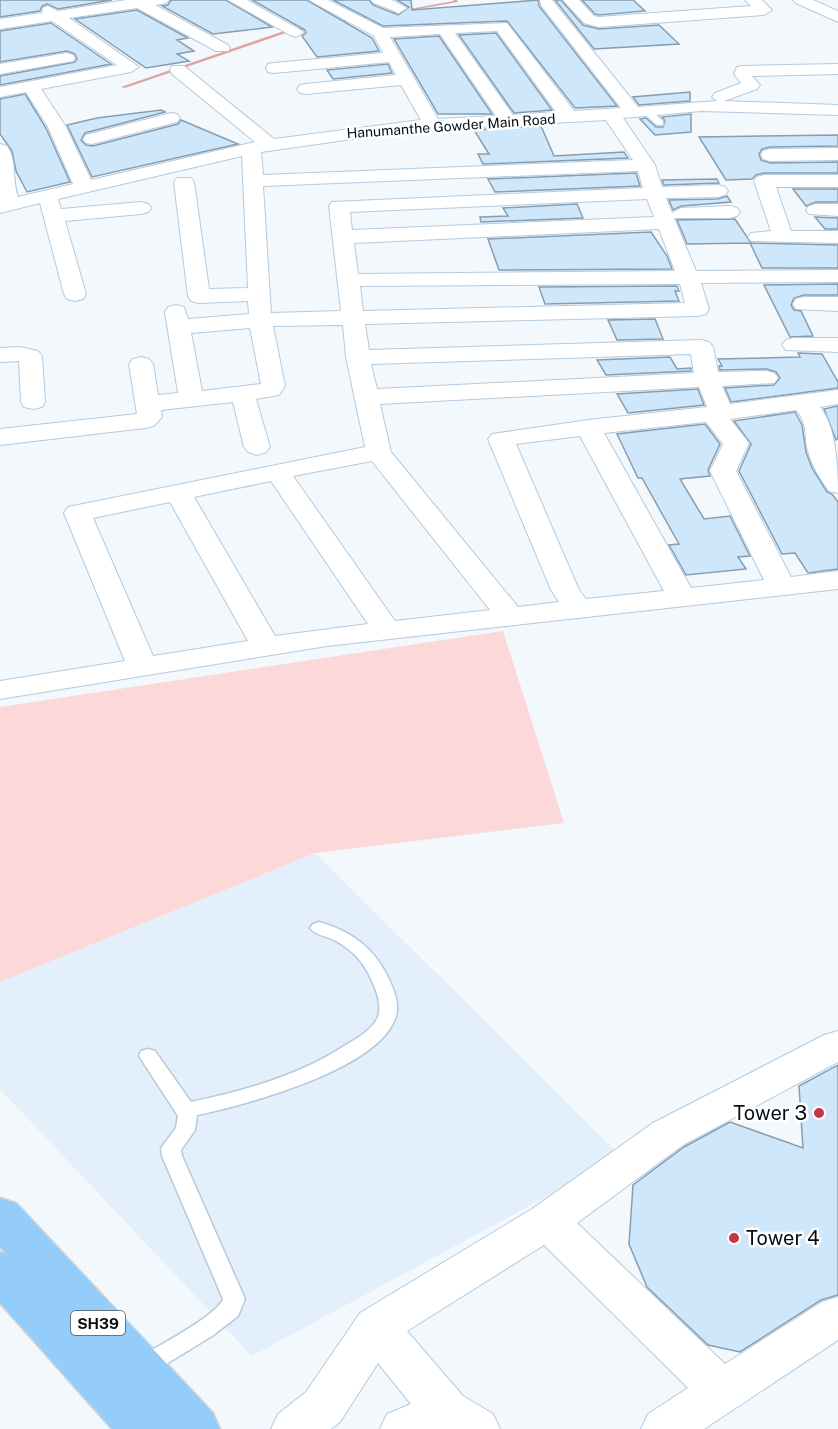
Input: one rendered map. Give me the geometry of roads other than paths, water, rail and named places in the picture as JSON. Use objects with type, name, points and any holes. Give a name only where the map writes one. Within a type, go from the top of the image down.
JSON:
[{"type":"main road","name":"SH39","points":[[0,1216],[195,1429]]},
{"type":"main road","points":[[0,1271],[144,1429]]},
{"type":"street","points":[[0,24],[161,0]]},
{"type":"street","points":[[236,0],[297,40]]},
{"type":"street","points":[[317,0],[381,35],[433,125]]},
{"type":"street","points":[[379,0],[399,8]]},
{"type":"street","points":[[572,0],[588,20],[599,22],[764,10],[753,0]]},
{"type":"street","points":[[801,0],[838,17]]},
{"type":"street","points":[[136,2],[222,48]]},
{"type":"street","points":[[546,2],[639,111]]},
{"type":"street","points":[[0,92],[132,67],[39,6]]},
{"type":"street","points":[[360,39],[444,29],[501,26],[569,117]]},
{"type":"street","points":[[838,26],[835,28],[838,33]]},
{"type":"street","points":[[444,29],[508,120]]},
{"type":"street","points":[[56,34],[79,31]]},
{"type":"street","points":[[0,69],[109,51]]},
{"type":"street","points":[[274,68],[394,57]]},
{"type":"street","points":[[721,97],[751,85],[742,74],[743,71],[838,69]]},
{"type":"street","points":[[147,404],[266,392],[273,386],[260,320],[253,181],[260,146],[178,70]]},
{"type":"street","points":[[306,89],[406,79]]},
{"type":"street","points":[[30,86],[57,127],[85,188]]},
{"type":"street","name":"Hanumanthe Gowder Main Road","points":[[47,199],[260,146],[349,133],[700,106],[838,110]]},
{"type":"street","points":[[611,114],[646,165],[654,193],[688,276],[698,309],[701,347],[717,414],[736,442],[723,471],[782,587]]},
{"type":"street","points":[[92,139],[171,118]]},
{"type":"street","points":[[133,129],[155,138]]},
{"type":"street","points":[[349,133],[359,177]]},
{"type":"street","points":[[177,147],[208,158]]},
{"type":"street","points":[[0,150],[3,155],[5,200],[47,199],[141,208]]},
{"type":"street","points":[[770,155],[838,154]]},
{"type":"street","points":[[253,181],[646,165]]},
{"type":"street","points":[[783,237],[764,181],[838,181]]},
{"type":"street","points":[[184,182],[199,296],[259,294]]},
{"type":"street","points":[[510,616],[379,453],[358,357],[339,206],[718,191]]},
{"type":"street","points":[[47,199],[75,294]]},
{"type":"street","points":[[816,210],[838,210]]},
{"type":"street","points":[[343,237],[730,212]]},
{"type":"street","points":[[758,237],[838,237]]},
{"type":"street","points":[[348,280],[519,281],[688,276],[838,276]]},
{"type":"street","points":[[804,304],[838,304]]},
{"type":"street","points":[[191,399],[177,319],[260,320],[698,309]]},
{"type":"street","points":[[794,345],[838,345]]},
{"type":"street","points":[[358,357],[701,347]]},
{"type":"street","points":[[0,356],[20,354],[30,356],[33,402]]},
{"type":"street","points":[[0,437],[145,421],[150,417],[141,364]]},
{"type":"street","points":[[367,397],[707,379],[766,378]]},
{"type":"street","points":[[243,394],[257,447]]},
{"type":"street","points":[[578,609],[565,590],[501,439],[588,427],[717,414],[838,397]]},
{"type":"street","points":[[801,401],[813,414],[819,429],[821,452],[838,485]]},
{"type":"street","points":[[588,427],[682,598]]},
{"type":"street","points":[[142,666],[77,513],[351,456],[379,453]]},
{"type":"street","points":[[277,471],[387,630]]},
{"type":"street","points":[[178,492],[266,646]]},
{"type":"street","points":[[3,681],[142,666],[387,630],[838,580]]},
{"type":"street","points":[[295,1429],[323,1407],[376,1327],[547,1221],[668,1134],[838,1045]]},
{"type":"street","points":[[547,1221],[722,1391]]},
{"type":"street","points":[[665,1429],[838,1316]]},
{"type":"street","points":[[376,1327],[461,1420]]},
{"type":"street","points":[[404,1429],[461,1420]]},
{"type":"lane","points":[[639,111],[660,123]]},
{"type":"lane","points":[[186,1110],[258,1095],[305,1077],[370,1039],[386,1018],[387,997],[376,969],[354,944],[342,935],[319,928]]},
{"type":"lane","points":[[139,1368],[204,1329],[230,1310],[234,1299],[172,1156],[171,1148],[188,1128],[189,1119],[186,1110],[148,1056]]},
{"type":"waterway","points":[[333,23],[456,2],[455,0]]},
{"type":"waterway","points":[[123,87],[285,32],[312,27]]},
{"type":"place","name":"Tower 3","points":[[819,1113]]},
{"type":"place","name":"Tower 4","points":[[734,1238]]}]
